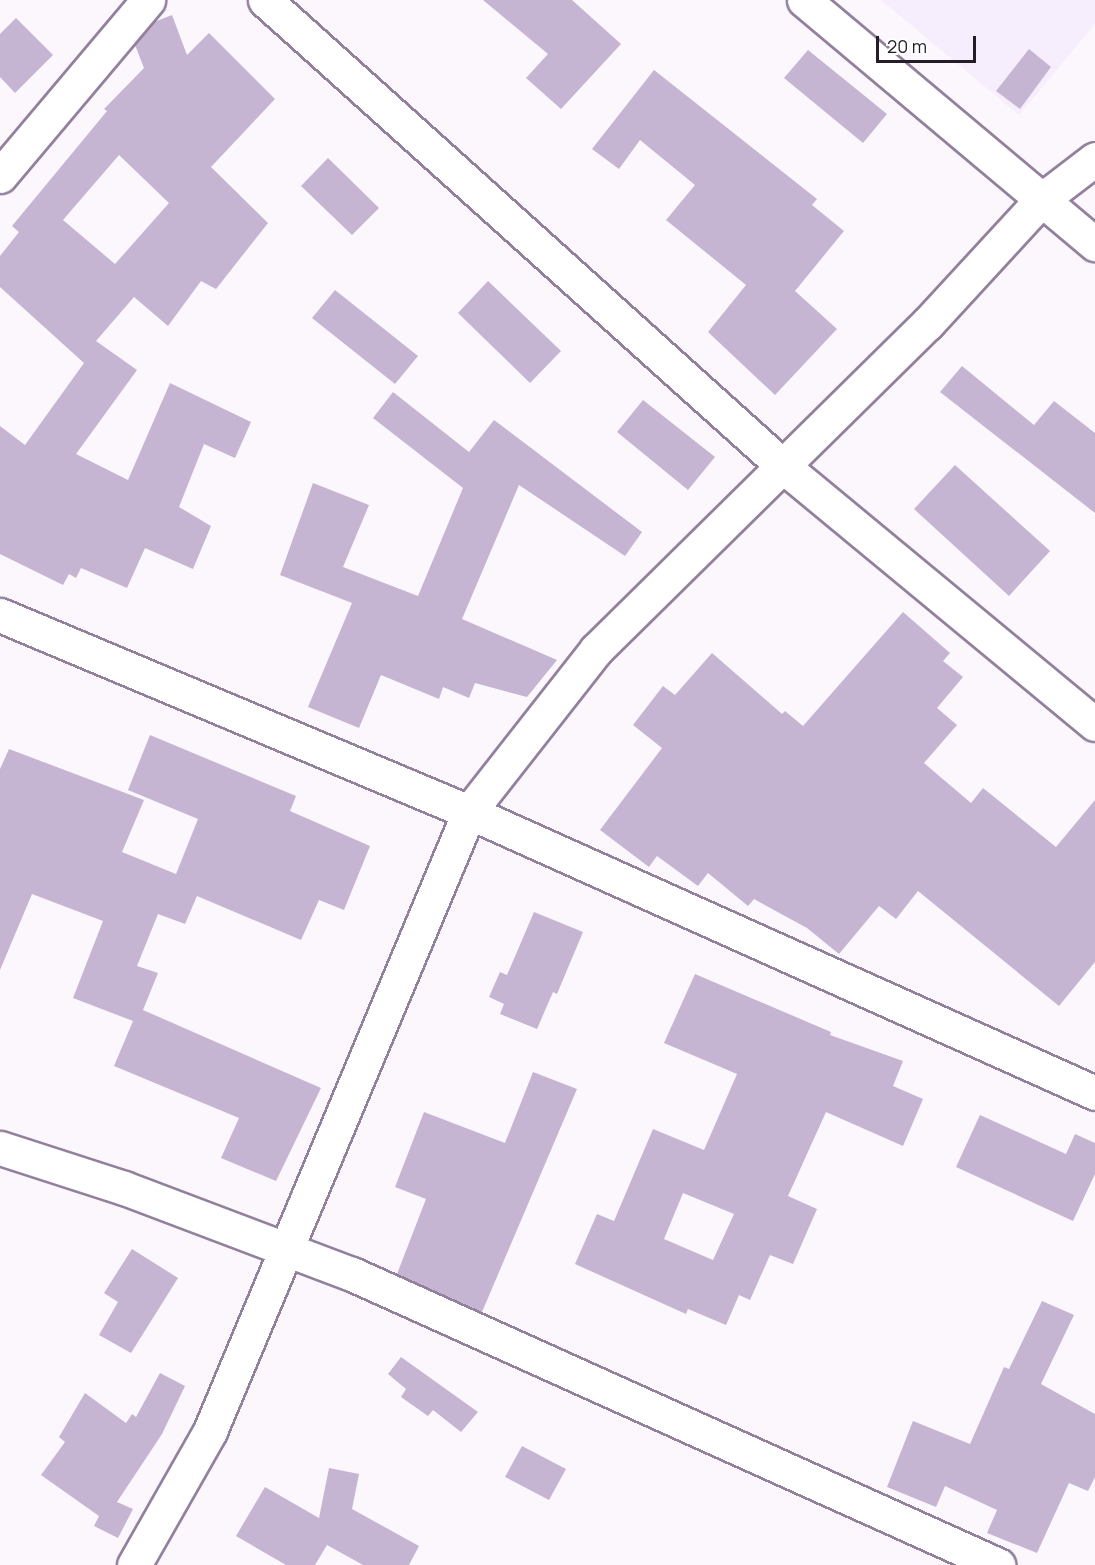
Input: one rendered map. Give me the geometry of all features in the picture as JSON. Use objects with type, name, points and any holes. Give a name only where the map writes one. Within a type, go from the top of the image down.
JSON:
[{"type":"street","points":[[0,176],[148,0]]},
{"type":"street","points":[[265,0],[784,467],[1095,724]]},
{"type":"street","points":[[804,0],[1040,201],[1095,244]]},
{"type":"street","points":[[134,1565],[210,1431],[289,1250],[469,812],[596,650],[927,324],[1040,201],[1095,159]]},
{"type":"street","points":[[0,615],[469,812],[1095,1093]]},
{"type":"street","points":[[0,1148],[124,1188],[352,1274],[998,1565]]},
{"type":"shaded area","points":[[881,0],[1095,0],[1095,24],[1019,115]]},
{"type":"building","points":[[483,0],[572,0],[621,44],[561,109],[526,78],[548,54]]},
{"type":"building","points":[[172,15],[187,55],[209,33],[275,99],[211,167],[268,223],[216,289],[201,281],[168,326],[134,297],[96,341],[137,370],[76,454],[128,480],[170,383],[251,422],[235,458],[204,444],[179,507],[211,526],[193,569],[145,548],[127,588],[81,568],[76,578],[69,574],[63,585],[0,554],[0,426],[25,445],[84,363],[0,287],[0,256],[19,232],[12,226],[107,111],[104,109],[144,68],[135,45],[154,22]],"holes":[[[119,155],[169,203],[115,264],[63,220]]]},
{"type":"building","points":[[16,18],[53,55],[15,93],[0,77],[0,34]]},
{"type":"building","points":[[1029,49],[1051,67],[1020,109],[996,91]]},
{"type":"building","points":[[808,50],[887,114],[863,143],[784,78]]},
{"type":"building","points":[[654,70],[817,199],[812,205],[844,231],[795,291],[837,329],[775,395],[708,332],[746,285],[666,220],[695,185],[640,140],[619,169],[592,149]]},
{"type":"building","points":[[328,158],[379,208],[352,235],[301,186]]},
{"type":"building","points":[[488,281],[561,351],[530,383],[458,313]]},
{"type":"building","points":[[335,290],[418,356],[395,384],[312,318]]},
{"type":"building","points":[[962,366],[1034,425],[1054,401],[1095,433],[1095,513],[940,392]]},
{"type":"building","points":[[393,392],[469,452],[494,420],[642,532],[625,556],[519,485],[462,619],[557,660],[527,697],[475,683],[469,698],[443,687],[439,699],[381,675],[359,728],[308,707],[352,603],[280,575],[313,483],[369,505],[343,567],[418,596],[463,488],[373,418]]},
{"type":"building","points":[[643,400],[715,457],[688,490],[617,432]]},
{"type":"building","points":[[955,465],[1050,551],[1009,596],[914,509]]},
{"type":"building","points":[[903,612],[950,653],[943,661],[963,677],[937,708],[957,725],[924,763],[971,803],[983,788],[1056,847],[1095,800],[1095,962],[1059,1006],[918,891],[896,919],[879,906],[839,954],[807,928],[754,899],[748,906],[708,873],[698,886],[657,856],[649,867],[600,830],[662,748],[633,725],[663,686],[675,695],[712,653],[782,714],[785,711],[803,726]]},
{"type":"building","points":[[150,735],[296,796],[290,811],[370,846],[344,910],[319,900],[301,940],[197,896],[185,924],[158,914],[137,966],[158,973],[143,1010],[321,1088],[276,1181],[221,1158],[239,1118],[114,1066],[133,1021],[73,998],[103,921],[32,894],[0,970],[0,769],[9,749],[144,800],[122,852],[176,874],[198,819],[128,790]]},
{"type":"building","points":[[534,912],[583,932],[557,994],[553,992],[537,1029],[500,1014],[504,1004],[489,997],[500,972],[507,975]]},
{"type":"building","points":[[695,974],[831,1032],[830,1035],[903,1061],[893,1086],[923,1099],[903,1146],[826,1112],[788,1196],[817,1209],[793,1264],[770,1255],[750,1300],[739,1295],[726,1325],[688,1309],[686,1314],[575,1264],[597,1214],[614,1221],[653,1129],[704,1150],[737,1074],[664,1043]],"holes":[[[683,1193],[734,1214],[713,1260],[664,1239]]]},
{"type":"building","points":[[533,1072],[577,1089],[482,1312],[397,1274],[426,1199],[395,1187],[424,1112],[505,1143]]},
{"type":"building","points":[[980,1115],[1066,1154],[1075,1134],[1095,1143],[1095,1174],[1073,1221],[956,1167]]},
{"type":"building","points":[[132,1249],[178,1278],[131,1353],[99,1335],[118,1302],[104,1293]]},
{"type":"building","points":[[1042,1301],[1074,1315],[1041,1384],[1095,1414],[1095,1477],[1088,1491],[1069,1483],[1037,1553],[987,1533],[997,1510],[945,1486],[936,1507],[887,1487],[913,1421],[970,1444],[1004,1367],[1009,1369]]},
{"type":"building","points":[[401,1357],[478,1412],[461,1432],[433,1410],[428,1416],[401,1397],[406,1389],[388,1374]]},
{"type":"building","points":[[160,1373],[185,1386],[162,1434],[117,1502],[133,1509],[118,1538],[94,1526],[99,1516],[41,1475],[65,1442],[59,1437],[85,1393],[126,1423],[132,1414],[136,1417]]},
{"type":"building","points":[[522,1446],[566,1469],[549,1500],[505,1477]]},
{"type":"building","points":[[329,1468],[359,1474],[352,1509],[419,1546],[409,1565],[363,1565],[327,1545],[315,1565],[286,1565],[236,1536],[265,1487],[319,1518]]}]
